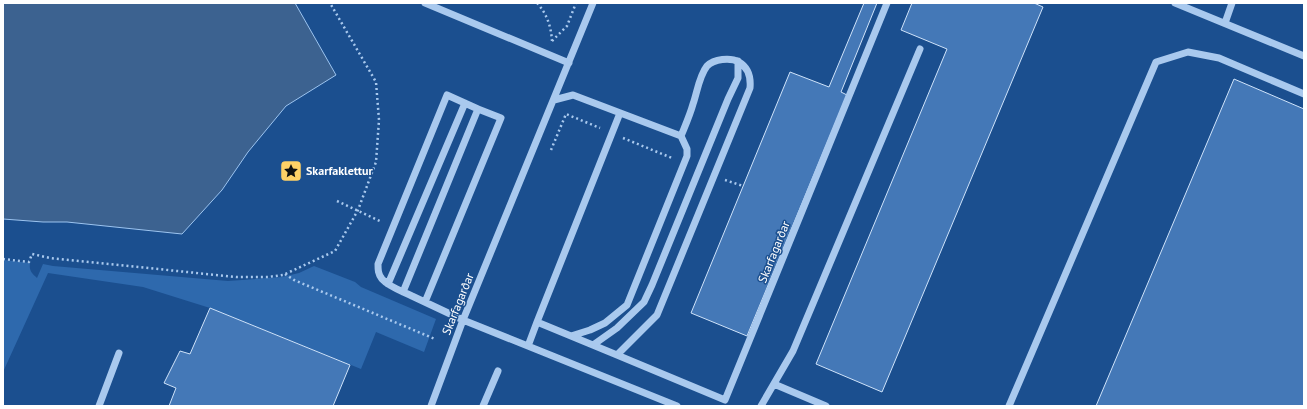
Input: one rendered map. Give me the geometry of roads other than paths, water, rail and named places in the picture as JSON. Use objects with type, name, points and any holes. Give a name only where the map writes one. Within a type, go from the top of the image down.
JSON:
[{"type":"street","points":[[425,3],[569,63]]},
{"type":"street","name":"Skarfagarðar","points":[[431,406],[463,320],[593,3]]},
{"type":"street","name":"Skarfagarðar","points":[[537,322],[725,400],[887,3]]},
{"type":"street","points":[[1175,3],[1304,56]]},
{"type":"street","points":[[1225,23],[1232,3]]},
{"type":"street","points":[[761,406],[793,351],[920,49]]},
{"type":"street","points":[[1009,406],[1156,62],[1188,52],[1219,58],[1304,94]]},
{"type":"street","points":[[571,336],[605,323],[627,305],[685,163],[687,150],[681,136],[693,105],[701,76],[707,66],[716,61],[727,58],[738,61],[746,68],[751,77],[750,88],[657,315],[617,355]]},
{"type":"street","points":[[593,345],[617,328],[644,302],[738,78],[738,61]]},
{"type":"street","points":[[425,302],[501,118],[446,95],[378,264],[378,273],[383,280],[403,292],[463,320],[677,406]]},
{"type":"street","points":[[554,100],[573,95],[681,136]]},
{"type":"street","points":[[388,284],[464,103]]},
{"type":"street","points":[[403,292],[478,109]]},
{"type":"street","points":[[528,346],[620,113]]},
{"type":"street","points":[[99,406],[119,353]]},
{"type":"street","points":[[483,406],[498,371]]},
{"type":"street","points":[[774,384],[826,406]]},
{"type":"place","name":"Skarfaklettur","points":[[291,171]]}]
